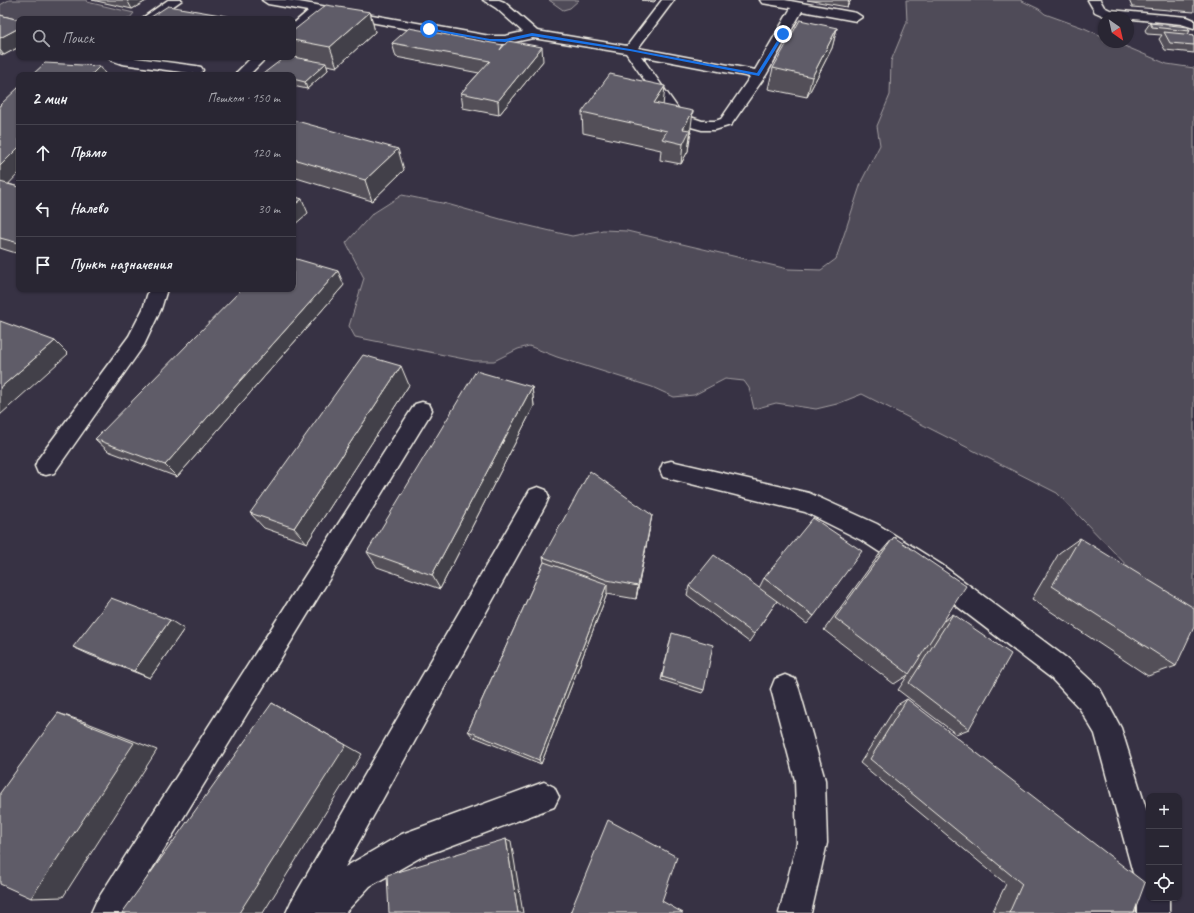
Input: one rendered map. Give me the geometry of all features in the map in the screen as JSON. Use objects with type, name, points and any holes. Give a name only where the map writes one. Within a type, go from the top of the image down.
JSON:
[{"type":"lane","points":[[152,16],[176,0]]},
{"type":"lane","points":[[268,0],[490,40],[505,40],[532,34],[630,50],[759,75]]},
{"type":"lane","points":[[296,28],[335,0]]},
{"type":"lane","points":[[490,0],[500,5],[532,34]]},
{"type":"lane","points":[[630,50],[668,0]]},
{"type":"lane","points":[[766,0],[856,17]]},
{"type":"lane","points":[[1094,0],[1099,9],[1108,13],[1183,20],[1194,24]]},
{"type":"lane","points":[[630,50],[677,117],[683,120],[708,126],[721,125],[726,122],[759,75],[799,6]]},
{"type":"lane","points":[[122,60],[196,70]]},
{"type":"lane","points":[[244,72],[257,60]]},
{"type":"lane","points":[[46,466],[137,340],[152,309],[157,292]]},
{"type":"lane","points":[[107,913],[422,410]]},
{"type":"lane","points":[[671,470],[809,503],[869,532],[933,573],[1060,669],[1090,699],[1107,728],[1147,865]]},
{"type":"lane","points":[[302,913],[538,497]]},
{"type":"lane","points":[[785,689],[810,780],[812,843],[796,913]]},
{"type":"lane","points":[[323,913],[359,875],[413,845],[544,797]]},
{"type":"lane","points":[[1153,901],[1153,913]]},
{"type":"shaded area","points":[[9,0],[86,0],[87,2],[134,13],[132,16],[16,16],[16,25],[0,21],[0,5]]},
{"type":"shaded area","points":[[549,0],[579,0],[570,8],[563,10]]},
{"type":"shaded area","points":[[906,0],[1020,0],[1039,9],[1045,14],[1098,34],[1098,48],[1129,48],[1167,64],[1194,68],[1194,613],[1134,573],[1057,493],[862,394],[837,404],[816,409],[776,403],[754,409],[749,388],[744,381],[725,379],[694,395],[674,397],[652,387],[557,357],[529,346],[518,349],[494,361],[474,361],[355,337],[349,326],[364,278],[346,243],[372,214],[402,195],[447,204],[504,220],[572,236],[603,230],[627,231],[788,269],[821,270],[836,259],[862,180],[880,145],[877,126],[890,95],[891,61],[907,22]]},
{"type":"building","points":[[326,5],[370,12],[330,47],[296,41],[296,29]]},
{"type":"building","points":[[168,6],[226,16],[153,16]]},
{"type":"building","points":[[0,15],[16,19],[16,30],[0,38]]},
{"type":"building","points":[[800,20],[837,28],[812,77],[773,68]]},
{"type":"building","points":[[1150,23],[1188,27],[1190,31],[1152,27]]},
{"type":"building","points":[[409,28],[503,45],[500,50],[508,41],[542,47],[498,101],[461,93],[490,61],[392,43]]},
{"type":"building","points":[[1164,32],[1194,35],[1194,45],[1170,43]]},
{"type":"building","points":[[296,58],[326,63],[305,82],[296,80],[296,72],[265,72],[281,60],[296,60]]},
{"type":"building","points":[[45,63],[100,66],[94,72],[35,72]]},
{"type":"building","points":[[610,74],[665,86],[654,103],[693,111],[683,129],[690,130],[683,144],[662,139],[667,131],[582,112]]},
{"type":"building","points":[[16,90],[16,150],[0,166],[0,105]]},
{"type":"building","points":[[296,121],[398,149],[365,180],[296,160]]},
{"type":"building","points":[[0,182],[16,186],[16,242],[0,238]]},
{"type":"building","points":[[296,197],[302,199],[296,204]]},
{"type":"building","points":[[296,259],[338,271],[165,465],[95,439],[239,292],[296,292]]},
{"type":"building","points":[[0,321],[55,341],[0,388]]},
{"type":"building","points":[[363,355],[401,366],[294,528],[250,513]]},
{"type":"building","points":[[476,371],[532,387],[432,575],[367,552]]},
{"type":"building","points":[[590,471],[652,515],[638,586],[607,580],[543,557]]},
{"type":"building","points":[[813,518],[862,551],[814,616],[764,578]]},
{"type":"building","points":[[894,537],[966,586],[909,674],[835,618]]},
{"type":"building","points":[[1080,538],[1194,608],[1194,627],[1176,666],[1052,586]]},
{"type":"building","points":[[714,555],[777,601],[754,634],[689,586]]},
{"type":"building","points":[[544,562],[607,584],[539,760],[468,731]]},
{"type":"building","points":[[111,598],[170,620],[134,671],[73,647]]},
{"type":"building","points":[[953,614],[1011,654],[969,729],[909,683]]},
{"type":"building","points":[[672,633],[713,645],[704,690],[662,677]]},
{"type":"building","points":[[907,699],[1145,883],[1134,913],[1009,913],[1022,884],[870,759]]},
{"type":"building","points":[[272,703],[346,745],[239,913],[122,913]]},
{"type":"building","points":[[58,713],[134,743],[31,898],[0,884],[0,793]]},
{"type":"building","points":[[608,820],[677,857],[662,901],[683,913],[570,913]]},
{"type":"building","points":[[506,839],[518,913],[389,913],[387,875]]},
{"type":"route","points":[[429,29],[490,40],[505,40],[532,34],[630,50],[759,75],[783,34]]}]
